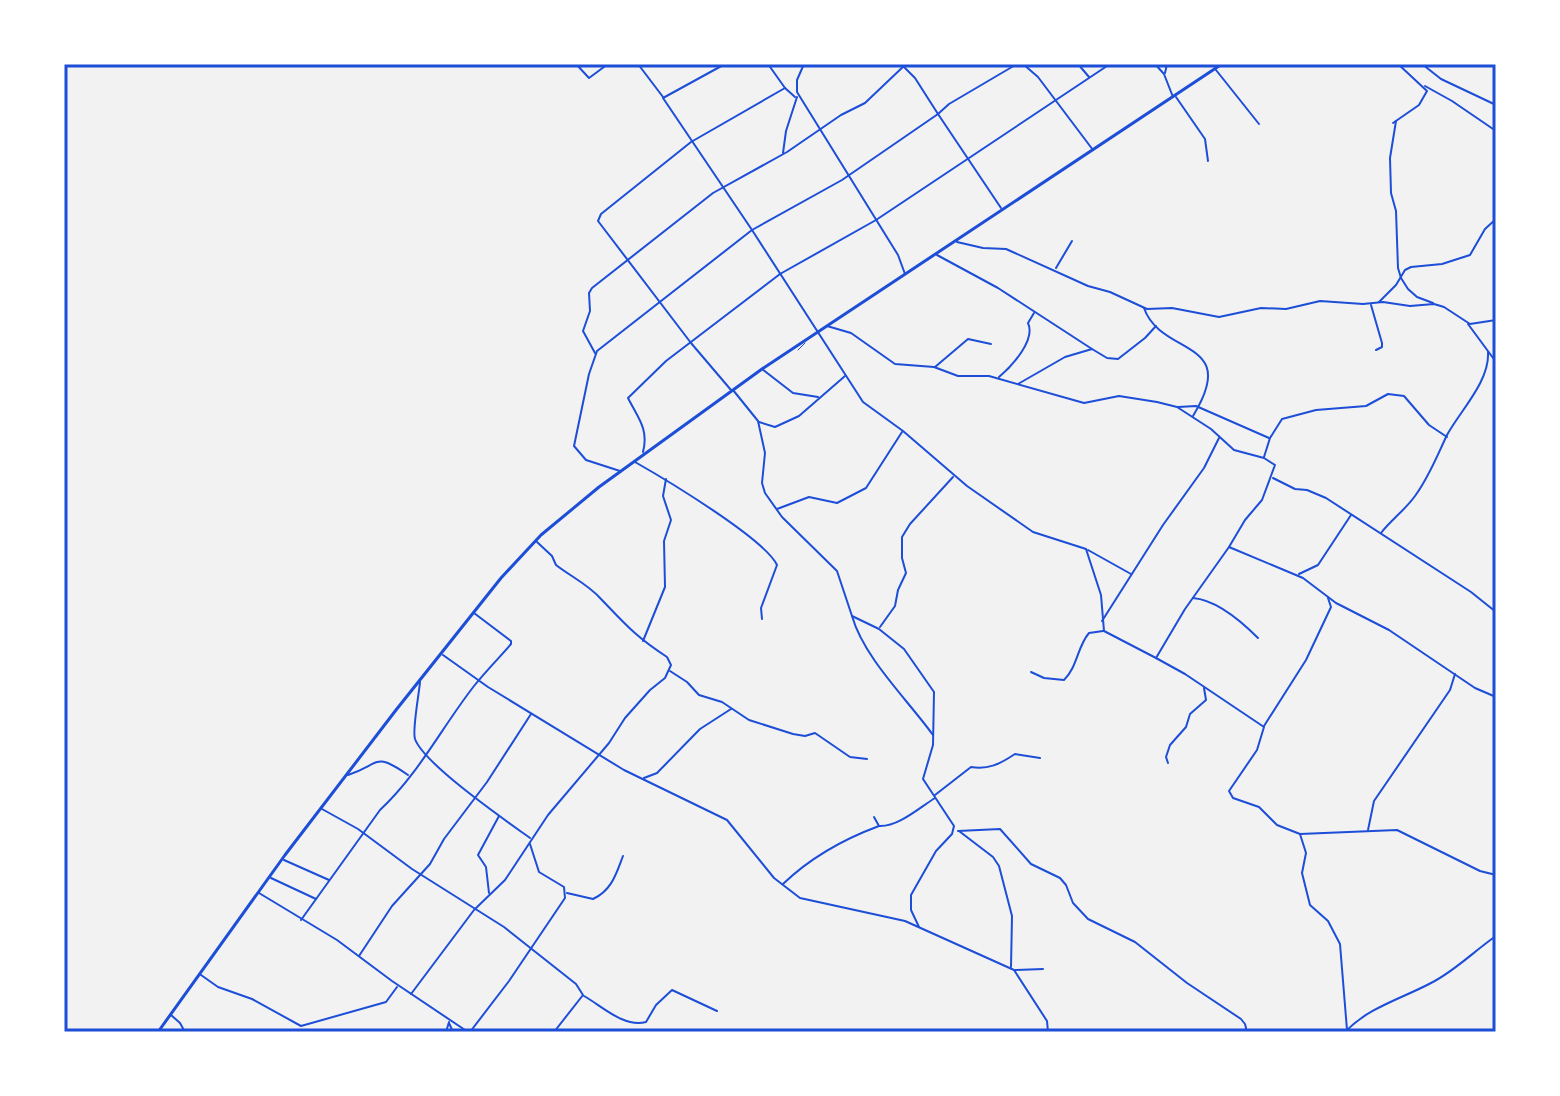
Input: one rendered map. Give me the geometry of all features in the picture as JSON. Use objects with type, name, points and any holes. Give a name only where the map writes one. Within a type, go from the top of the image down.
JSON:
[{"type":"street","points":[[576,64],[589,78],[608,64]]},
{"type":"street","points":[[638,64],[723,186],[865,405],[903,431],[954,476],[1039,535],[1068,541],[1132,574]]},
{"type":"street","points":[[663,98],[725,64]]},
{"type":"street","points":[[768,64],[821,130],[898,255],[905,276]]},
{"type":"street","points":[[783,154],[786,131],[798,98],[796,87],[804,64]]},
{"type":"street","points":[[621,471],[586,460],[575,449],[589,374],[596,354],[660,300],[752,230],[848,176],[949,104],[1017,64]]},
{"type":"street","points":[[1023,64],[1038,77],[1094,151]]},
{"type":"street","points":[[1078,64],[1089,77]]},
{"type":"street","points":[[643,455],[646,442],[644,428],[629,395],[691,343],[780,274],[876,220],[1110,64]]},
{"type":"street","points":[[1155,64],[1164,74],[1174,97],[1205,139],[1208,161]]},
{"type":"street","points":[[1164,74],[1167,64]]},
{"type":"street","points":[[158,1032],[282,859],[508,569],[535,541],[634,461],[795,346],[957,242],[1222,64]]},
{"type":"street","points":[[1398,64],[1427,91],[1419,105],[1394,122],[1390,158],[1391,193],[1396,211],[1395,231],[1401,278],[1417,297],[1444,307],[1467,323],[1496,362]]},
{"type":"street","points":[[596,354],[583,331],[590,311],[590,290],[723,186],[783,154],[875,96],[905,65],[1002,211]]},
{"type":"street","points":[[1425,65],[1441,79],[1496,105]]},
{"type":"street","points":[[1215,69],[1259,124]]},
{"type":"street","points":[[1423,86],[1452,101],[1496,131]]},
{"type":"street","points":[[785,88],[691,142],[598,221],[691,343],[763,425],[780,426],[803,414],[846,374]]},
{"type":"street","points":[[957,242],[1006,249],[1144,308],[1172,308],[1219,317],[1261,308],[1286,309],[1320,301],[1378,302],[1385,299],[1405,270],[1470,255],[1485,229],[1496,219]]},
{"type":"street","points":[[1055,269],[1072,241]]},
{"type":"street","points":[[937,255],[1035,311],[1110,359],[1118,359],[1156,326]]},
{"type":"street","points":[[1378,302],[1410,306],[1434,304]]},
{"type":"street","points":[[1371,304],[1382,343],[1382,347],[1376,350]]},
{"type":"street","points":[[1144,308],[1156,326],[1185,344],[1205,362],[1209,382],[1192,417]]},
{"type":"street","points":[[998,378],[1014,363],[1029,337],[1031,330],[1028,323],[1035,311]]},
{"type":"street","points":[[1467,323],[1496,320]]},
{"type":"street","points":[[826,326],[851,333],[895,364],[934,367],[958,376],[998,378],[1084,403],[1119,396],[1177,407],[1197,407],[1270,438]]},
{"type":"street","points":[[934,367],[968,339],[991,344]]},
{"type":"street","points":[[1016,384],[1065,357],[1092,349]]},
{"type":"street","points":[[1380,534],[1417,494],[1430,473],[1487,369],[1488,352]]},
{"type":"street","points":[[762,369],[793,393],[819,397]]},
{"type":"street","points":[[1264,458],[1270,438],[1282,419],[1300,413],[1366,406],[1388,394],[1404,396],[1429,425],[1447,437]]},
{"type":"street","points":[[1156,658],[1245,520],[1262,500],[1275,465],[1264,458],[1234,450],[1177,407]]},
{"type":"street","points":[[758,421],[765,453],[762,488],[776,510],[837,571],[865,646],[934,736]]},
{"type":"street","points":[[776,510],[809,497],[837,503],[866,488],[903,431]]},
{"type":"street","points":[[1102,622],[1163,525],[1204,468],[1220,437]]},
{"type":"street","points":[[634,461],[666,479],[765,547],[777,562],[761,608],[762,619]]},
{"type":"street","points":[[879,629],[895,606],[906,573],[902,537],[954,476]]},
{"type":"street","points":[[1272,478],[1295,489],[1317,493],[1471,592],[1496,612]]},
{"type":"street","points":[[643,642],[665,587],[667,566],[664,541],[671,520],[663,496],[666,479]]},
{"type":"street","points":[[1297,574],[1318,565],[1352,514]]},
{"type":"street","points":[[535,541],[552,556],[556,565],[595,593],[622,624],[667,657],[670,670],[699,695],[722,702],[749,720],[786,733],[805,736],[815,733],[850,757],[867,759]]},
{"type":"street","points":[[1229,547],[1297,574],[1327,597],[1389,630],[1475,688],[1496,697]]},
{"type":"street","points":[[1086,549],[1096,572],[1104,631]]},
{"type":"street","points":[[1327,597],[1331,607],[1306,660],[1264,727],[1257,750],[1229,791],[1233,798],[1259,807],[1277,825],[1300,834],[1397,830],[1480,871],[1496,875]]},
{"type":"street","points":[[1193,598],[1205,600],[1228,613],[1258,638]]},
{"type":"street","points":[[301,920],[380,810],[393,799],[478,681],[511,643],[474,613]]},
{"type":"street","points":[[852,616],[879,629],[910,655],[934,692],[934,736],[923,779],[958,831],[995,859],[1005,880],[1012,916],[1012,969],[1047,1021],[1048,1032]]},
{"type":"street","points":[[1031,672],[1044,678],[1064,680],[1075,666],[1083,639],[1089,633],[1104,631],[1156,658],[1264,727]]},
{"type":"street","points":[[442,654],[478,681],[598,754],[727,820],[755,859],[782,885],[805,900],[888,915],[1012,969],[1043,969]]},
{"type":"street","points":[[411,994],[474,910],[505,880],[530,841],[642,698],[670,670]]},
{"type":"street","points":[[1368,831],[1374,801],[1450,690],[1455,672]]},
{"type":"street","points":[[259,893],[359,956],[448,1021],[469,1032],[509,981],[566,892],[564,887],[539,872],[530,841],[475,798],[426,755],[416,742],[414,733],[420,681]]},
{"type":"street","points":[[1168,763],[1166,757],[1170,745],[1186,727],[1190,714],[1206,700],[1204,687]]},
{"type":"street","points":[[643,778],[657,773],[684,749],[700,729],[731,709]]},
{"type":"street","points":[[359,956],[392,906],[421,874],[531,714]]},
{"type":"street","points":[[782,885],[810,861],[860,833],[899,820],[971,767],[982,769],[1015,754],[1040,758]]},
{"type":"street","points":[[348,775],[382,760],[409,776]]},
{"type":"street","points":[[322,809],[364,833],[531,946],[576,984],[583,995],[606,1012],[640,1024],[646,1022],[656,1005],[672,990],[717,1011]]},
{"type":"street","points":[[489,894],[486,867],[478,855],[499,816]]},
{"type":"street","points":[[874,817],[879,826]]},
{"type":"street","points":[[920,927],[911,910],[911,895],[936,851],[952,834],[954,826]]},
{"type":"street","points":[[958,831],[1000,829],[1031,864],[1060,878],[1073,903],[1088,919],[1135,942],[1187,983],[1241,1019],[1247,1032]]},
{"type":"street","points":[[1300,834],[1306,853],[1302,873],[1310,905],[1328,921],[1340,944],[1346,1031]]},
{"type":"street","points":[[566,892],[593,899],[602,895],[611,885],[623,856]]},
{"type":"street","points":[[282,859],[330,880]]},
{"type":"street","points":[[270,877],[317,899]]},
{"type":"street","points":[[1346,1031],[1376,1008],[1431,983],[1496,936]]},
{"type":"street","points":[[200,974],[218,987],[252,999],[301,1026],[386,1002],[398,985]]},
{"type":"street","points":[[554,1032],[583,995]]},
{"type":"street","points":[[170,1015],[185,1032]]},
{"type":"street","points":[[446,1032],[448,1021]]},
{"type":"street","points":[[448,1021],[453,1032]]}]
